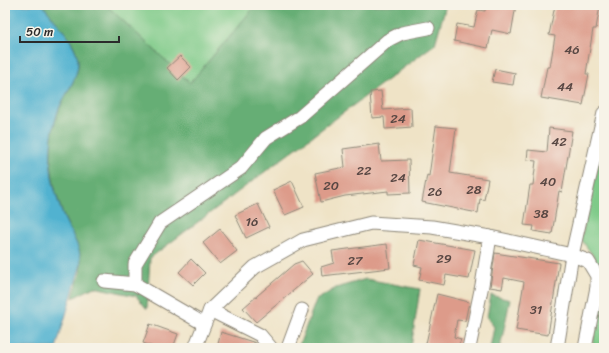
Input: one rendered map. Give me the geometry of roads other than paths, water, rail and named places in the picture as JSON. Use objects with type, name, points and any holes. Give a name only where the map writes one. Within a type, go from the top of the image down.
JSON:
[{"type":"street","points":[[135,284],[135,264],[160,223],[241,168],[266,138],[300,117],[388,40],[402,33],[428,28]]},
{"type":"street","points":[[557,348],[572,255],[604,113]]},
{"type":"street","points":[[195,348],[210,310],[254,266],[303,240],[371,223],[432,227],[490,237],[572,255],[588,261],[597,276],[597,287],[584,348]]},
{"type":"street","points":[[470,348],[490,237]]},
{"type":"street","points":[[104,282],[135,284],[204,324]]},
{"type":"street","points":[[210,310],[260,335],[271,348]]},
{"type":"street","points":[[288,348],[302,310]]},
{"type":"water","points":[[5,5],[43,5],[73,45],[78,60],[76,75],[58,111],[54,125],[51,147],[50,162],[56,192],[63,216],[81,257],[81,264],[56,348],[5,348]]}]
